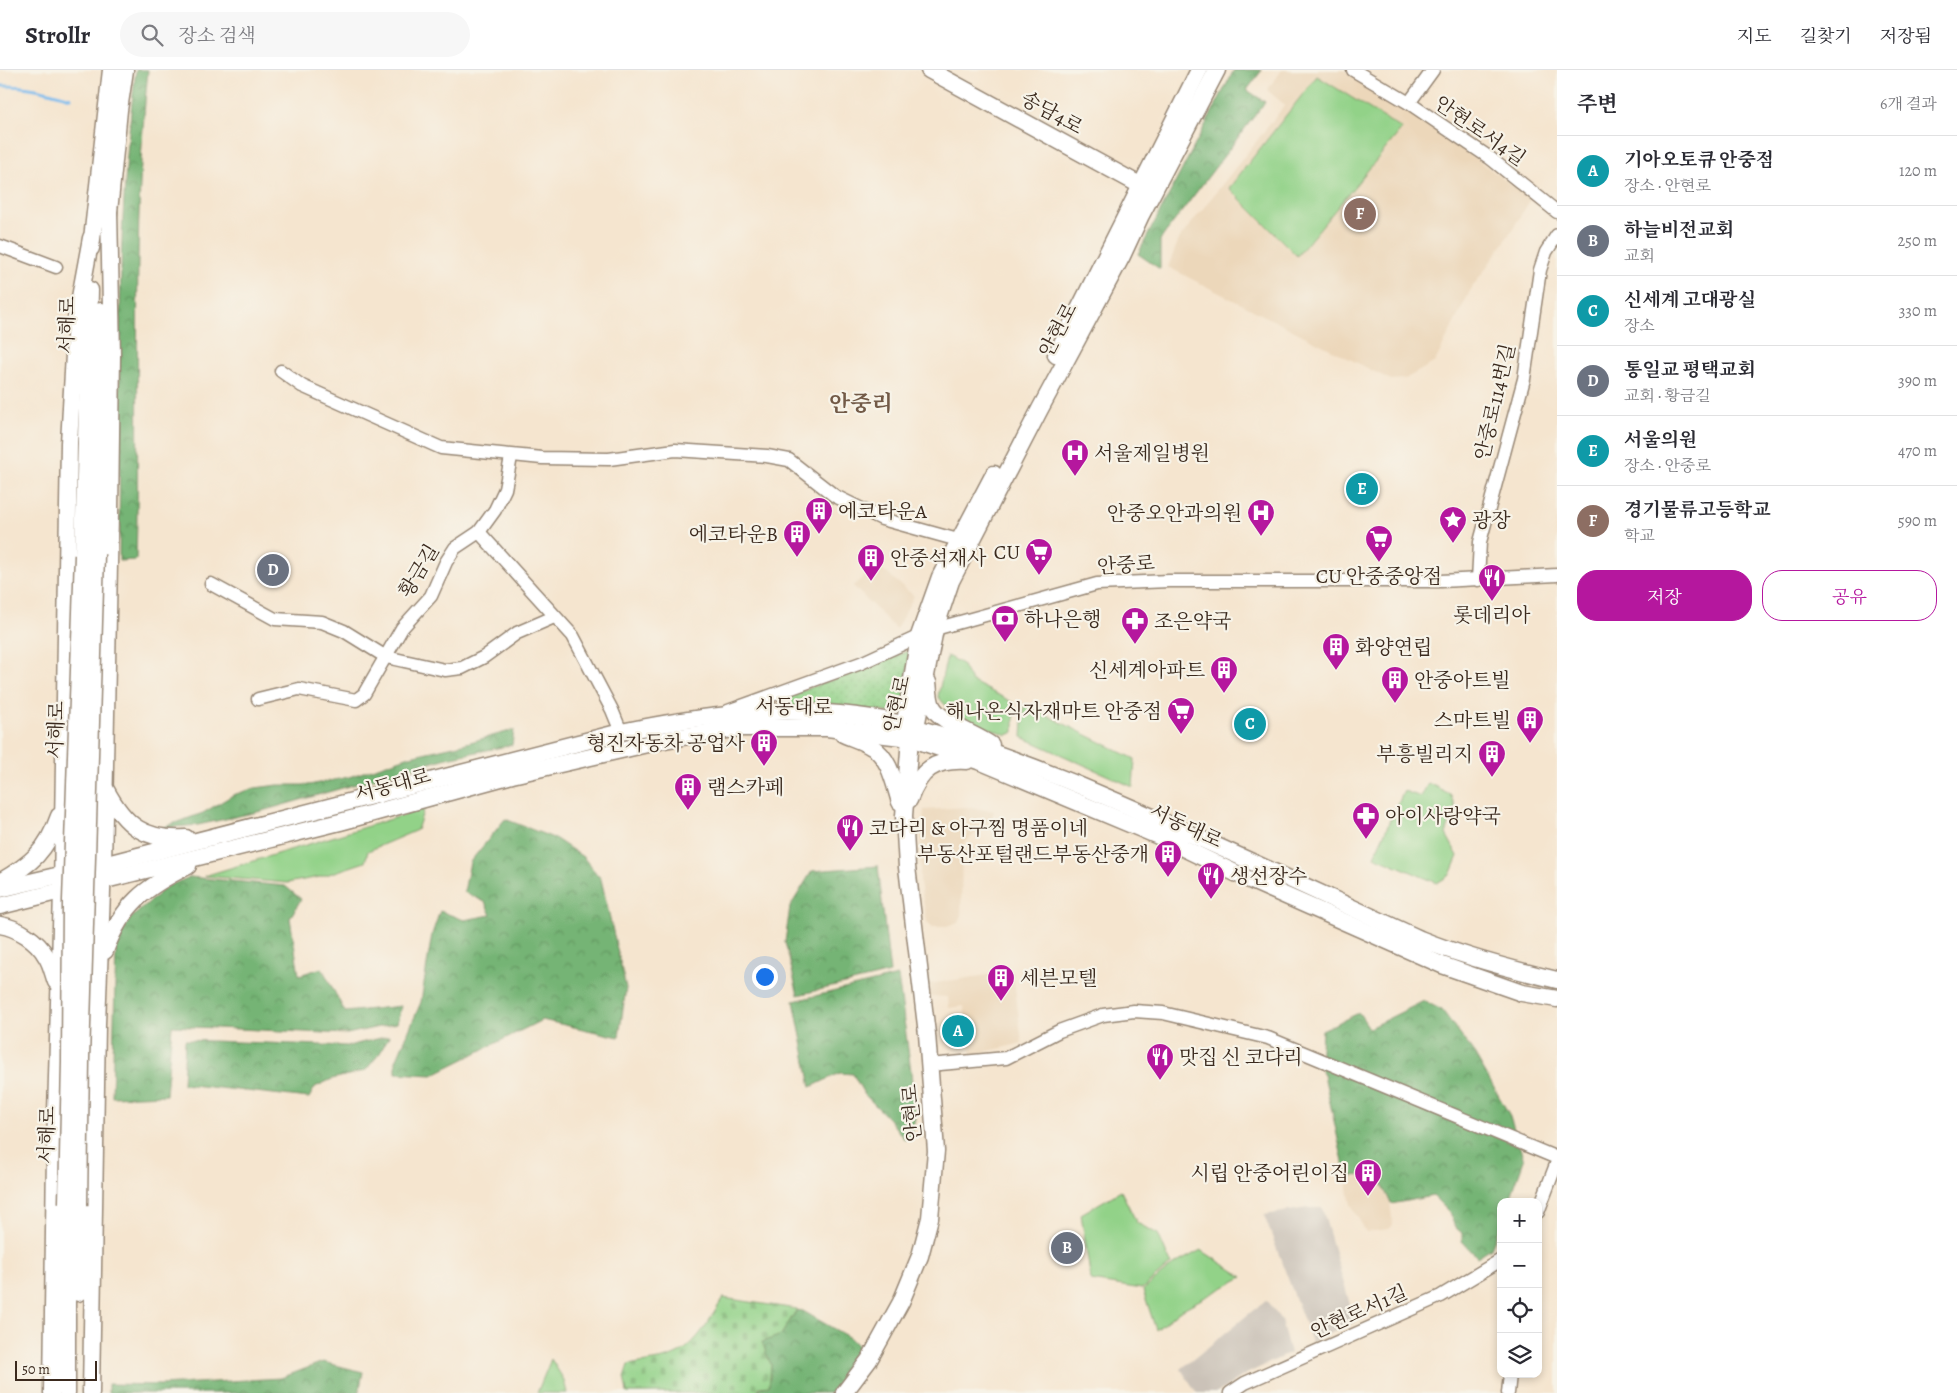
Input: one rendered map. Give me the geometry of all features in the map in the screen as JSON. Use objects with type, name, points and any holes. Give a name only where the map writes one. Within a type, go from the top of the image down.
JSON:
[{"type":"main road","name":"서해로","points":[[67,1393],[73,1204],[81,1059],[89,555],[91,238],[111,70]]},
{"type":"main road","name":"서해로","points":[[89,555],[102,289],[125,70]]},
{"type":"main road","name":"송담4로","points":[[929,70],[1150,184]]},
{"type":"main road","name":"송담4로","points":[[946,70],[1150,184]]},
{"type":"main road","name":"안현로","points":[[910,730],[927,668],[935,629],[951,581],[1122,256],[1150,184],[1199,70]]},
{"type":"main road","name":"안현로","points":[[844,1393],[869,1360],[901,1302],[920,1256],[930,1218],[936,1151],[929,1065],[906,866],[904,816],[919,636],[940,577],[958,540],[1150,184],[1217,70]]},
{"type":"main road","points":[[91,1393],[105,788],[112,355],[109,211]]},
{"type":"main road","points":[[52,1393],[69,443],[76,318],[91,238]]},
{"type":"main road","points":[[927,668],[932,704],[936,712],[952,724],[978,736],[1006,756]]},
{"type":"main road","name":"서동대로","points":[[0,906],[62,891],[103,873],[221,835],[621,732],[719,714],[811,712],[858,716],[1006,756],[1044,770],[1178,828],[1454,953],[1496,966],[1557,980]]},
{"type":"main road","name":"서동대로","points":[[0,889],[62,873],[103,873],[216,852],[340,822],[521,773],[669,738],[738,728],[910,730],[1156,835],[1252,881],[1442,966],[1522,992],[1557,999]]},
{"type":"main road","points":[[827,728],[873,747],[892,773],[904,816]]},
{"type":"main road","points":[[904,816],[917,781],[924,771],[932,766],[950,761],[984,763]]},
{"type":"main road","points":[[105,788],[116,809],[130,824],[145,833],[160,837],[180,838],[221,835]]},
{"type":"main road","points":[[0,882],[30,864],[38,855],[54,831],[63,805]]},
{"type":"main road","points":[[100,965],[113,929],[121,916],[140,895],[173,873],[216,852]]},
{"type":"main road","points":[[0,925],[18,930],[37,944],[46,956],[59,993]]},
{"type":"main road","name":"서해로","points":[[73,1204],[76,1393]]},
{"type":"street","name":"안현로서4길","points":[[1353,70],[1409,103],[1490,158],[1557,212]]},
{"type":"street","points":[[1409,103],[1433,70]]},
{"type":"street","name":"안중로114번길","points":[[1478,580],[1480,542],[1524,379],[1540,270],[1546,252],[1557,235]]},
{"type":"street","points":[[0,246],[56,267]]},
{"type":"street","points":[[280,371],[302,386],[441,448],[511,456],[609,459],[675,450],[767,456],[789,460],[835,496],[882,519],[958,540]]},
{"type":"street","name":"황금길","points":[[258,699],[299,689],[356,700],[364,694],[402,628],[431,596],[446,562],[456,548],[478,532],[495,510],[504,489],[511,456]]},
{"type":"street","points":[[478,532],[573,636],[621,732]]},
{"type":"street","name":"안중로","points":[[719,714],[861,663],[935,629],[1097,584],[1117,582],[1478,580],[1557,575]]},
{"type":"street","points":[[211,584],[275,619],[322,622],[344,631],[386,657],[445,670],[462,668],[484,656],[517,633],[554,616]]},
{"type":"street","points":[[929,1065],[1006,1058],[1059,1031],[1103,1014],[1134,1011],[1163,1013],[1268,1038],[1557,1158]]},
{"type":"street","points":[[1542,1201],[1557,1162]]},
{"type":"street","name":"안현로서1길","points":[[1230,1393],[1245,1383],[1441,1296],[1497,1262]]},
{"type":"street","points":[[1508,1393],[1510,1378]]},
{"type":"shaded area","points":[[1282,70],[1344,70],[1417,116],[1531,199],[1503,244],[1471,289],[1435,362],[1405,379],[1391,380],[1168,267],[1179,239],[1285,105],[1267,90]]},
{"type":"shaded area","name":"안중석재사","points":[[877,565],[914,596],[896,629],[853,586]]},
{"type":"shaded area","points":[[966,807],[994,811],[991,820],[962,845],[961,915],[958,923],[946,927],[932,927],[927,922],[920,883],[924,810]]},
{"type":"shaded area","name":"세븐모텔","points":[[1013,971],[1022,1043],[972,1055],[964,1006],[949,1008],[948,997],[930,996],[929,984]]},
{"type":"shaded area","points":[[1378,1176],[1390,1204],[1393,1225],[1389,1229],[1366,1232],[1351,1205],[1346,1178]]},
{"type":"shaded area","points":[[1308,1208],[1322,1208],[1355,1322],[1312,1342],[1264,1215]]},
{"type":"shaded area","points":[[1266,1300],[1281,1320],[1290,1353],[1246,1374],[1217,1393],[1197,1393],[1181,1369]]},
{"type":"green space","points":[[136,70],[148,70],[143,131],[138,253],[136,560],[119,561],[121,254],[124,192]]},
{"type":"green space","points":[[1234,70],[1262,70],[1247,90],[1265,102],[1160,240],[1160,269],[1138,254]]},
{"type":"green space","points":[[1317,76],[1402,129],[1297,256],[1229,188]]},
{"type":"green space","points":[[910,650],[903,714],[860,709],[781,705],[781,698],[869,667]]},
{"type":"green space","points":[[947,656],[962,664],[971,681],[1014,703],[1014,732],[1007,735],[979,724],[960,716],[944,704],[938,696]]},
{"type":"green space","points":[[1024,704],[1135,759],[1133,787],[1022,737]]},
{"type":"green space","points":[[514,730],[512,745],[447,758],[262,811],[198,825],[161,828],[203,813],[233,795],[255,788],[278,785],[309,785],[349,777],[410,756]]},
{"type":"green space","points":[[1428,783],[1450,794],[1455,807],[1446,834],[1458,856],[1450,875],[1437,883],[1374,856],[1404,791],[1421,797]]},
{"type":"green space","points":[[424,809],[417,830],[368,851],[365,862],[320,877],[287,883],[204,876]]},
{"type":"green space","points":[[505,819],[556,839],[583,857],[601,879],[626,988],[619,1037],[542,1020],[432,1075],[396,1073],[396,1061],[421,1002],[432,934],[440,911],[464,920],[491,915],[485,902],[464,892],[470,862]]},
{"type":"green space","points":[[878,866],[890,973],[798,995],[785,942],[790,907],[812,871]]},
{"type":"green space","points":[[190,877],[285,886],[301,899],[290,918],[299,975],[322,968],[345,1012],[401,1006],[397,1023],[347,1034],[172,1026],[166,1095],[112,1097],[116,946],[130,919],[166,887]]},
{"type":"green space","points":[[898,976],[911,1071],[915,1118],[911,1137],[905,1140],[889,1119],[864,1094],[853,1074],[840,1073],[811,1087],[794,1001]]},
{"type":"green space","points":[[1424,1001],[1442,1010],[1475,1055],[1509,1114],[1524,1160],[1510,1198],[1497,1198],[1497,1233],[1491,1248],[1477,1257],[1462,1241],[1462,1233],[1455,1227],[1449,1212],[1433,1196],[1391,1204],[1378,1175],[1346,1176],[1324,1075],[1320,1067],[1322,1030],[1359,1013],[1369,1028]]},
{"type":"green space","points":[[389,1036],[380,1053],[365,1071],[332,1079],[315,1087],[309,1098],[183,1084],[185,1040],[348,1046]]},
{"type":"green space","points":[[1121,1191],[1137,1223],[1158,1234],[1171,1264],[1142,1289],[1091,1281],[1081,1214]]},
{"type":"green space","points":[[1201,1250],[1243,1277],[1179,1311],[1156,1330],[1143,1290],[1173,1265]]},
{"type":"green space","points":[[723,1298],[797,1309],[781,1335],[762,1342],[771,1365],[769,1386],[759,1387],[758,1393],[627,1393],[624,1377],[628,1365],[664,1359],[683,1351],[697,1338]]},
{"type":"green space","points":[[797,1310],[803,1311],[850,1338],[862,1350],[835,1393],[759,1393],[760,1388],[769,1386],[771,1365],[762,1342],[781,1335]]},
{"type":"green space","points":[[551,1359],[564,1380],[567,1393],[537,1393]]},
{"type":"green space","points":[[323,1362],[363,1372],[359,1393],[108,1393],[108,1384],[161,1385],[281,1378]]},
{"type":"waterway","points":[[0,86],[45,91],[71,98]]},
{"type":"place","name":"경기물류고등학교","points":[[1360,214]]},
{"type":"place","name":"서울제일병원","points":[[1075,477]]},
{"type":"place","name":"서울의원","points":[[1362,489]]},
{"type":"place","name":"에코타운A","points":[[819,535]]},
{"type":"place","name":"안중오안과의원","points":[[1261,537]]},
{"type":"place","name":"광장","points":[[1453,544]]},
{"type":"place","name":"에코타운B","points":[[797,558]]},
{"type":"place","name":"CU 안중중앙점","points":[[1379,563]]},
{"type":"place","name":"통일교 평택교회","points":[[273,570]]},
{"type":"place","name":"CU","points":[[1039,576]]},
{"type":"place","name":"안중석재사","points":[[871,582]]},
{"type":"place","name":"롯데리아","points":[[1492,602]]},
{"type":"place","name":"하나은행","points":[[1005,643]]},
{"type":"place","name":"조은약국","points":[[1135,645]]},
{"type":"place","name":"화양연립","points":[[1336,671]]},
{"type":"place","name":"신세계아파트","points":[[1224,694]]},
{"type":"place","name":"안중아트빌","points":[[1395,704]]},
{"type":"place","name":"신세계 고대광실","points":[[1250,724]]},
{"type":"place","name":"해나온식자재마트 안중점","points":[[1181,735]]},
{"type":"place","name":"스마트빌","points":[[1530,744]]},
{"type":"place","name":"형진자동차 공업사","points":[[764,767]]},
{"type":"place","name":"부흥빌리지","points":[[1492,778]]},
{"type":"place","name":"램스카페","points":[[688,811]]},
{"type":"place","name":"아이사랑약국","points":[[1366,840]]},
{"type":"place","name":"코다리 & 아구찜 명품이네","points":[[850,852]]},
{"type":"place","name":"부동산포털랜드부동산중개","points":[[1168,878]]},
{"type":"place","name":"생선장수","points":[[1211,900]]},
{"type":"place","name":"세븐모텔","points":[[1001,1002]]},
{"type":"place","name":"기아오토큐 안중점","points":[[958,1031]]},
{"type":"place","name":"맛집 신 코다리","points":[[1160,1081]]},
{"type":"place","name":"시립 안중어린이집","points":[[1368,1197]]},
{"type":"place","name":"하늘비전교회","points":[[1067,1248]]},
{"type":"district","name":"안중리","points":[[861,404]]}]
